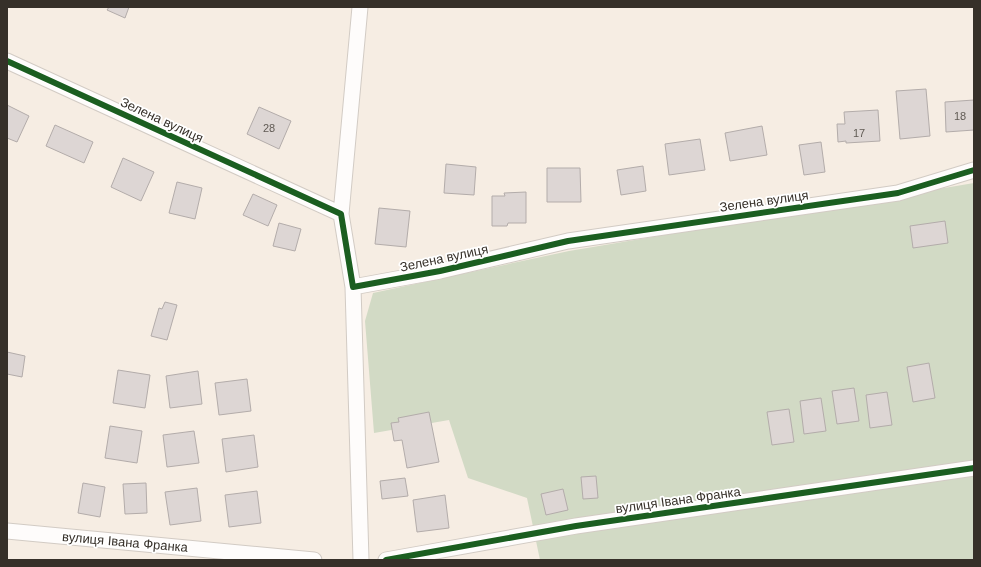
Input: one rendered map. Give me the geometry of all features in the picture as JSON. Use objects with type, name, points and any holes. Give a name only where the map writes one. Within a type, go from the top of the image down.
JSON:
[{"type":"street","points":[[360,7],[341,214],[353,287],[361,560]]},
{"type":"street","name":"Зелена вулиця","points":[[7,61],[341,214]]},
{"type":"street","name":"Зелена вулиця","points":[[353,287],[440,271],[568,241],[898,193],[974,170]]},
{"type":"street","name":"вулиця Івана Франка","points":[[386,560],[576,526],[974,468]]},
{"type":"street","name":"вулиця Івана Франка","points":[[7,531],[314,560]]},
{"type":"green space","points":[[974,183],[974,560],[540,560],[527,498],[468,478],[449,420],[374,433],[365,321],[373,293],[569,251]]},
{"type":"building","points":[[109,7],[129,7],[125,18],[107,10]]},
{"type":"building","points":[[926,89],[930,136],[900,139],[896,91]]},
{"type":"building","points":[[974,100],[974,130],[946,132],[945,102]]},
{"type":"building","points":[[7,105],[29,116],[17,142],[7,138]]},
{"type":"building","points":[[259,107],[291,121],[279,149],[247,134]]},
{"type":"building","points":[[878,110],[880,141],[838,142],[837,124],[845,124],[844,112]]},
{"type":"building","points":[[55,125],[93,142],[84,163],[46,146]]},
{"type":"building","points":[[762,126],[767,155],[730,161],[725,133]]},
{"type":"building","points":[[700,139],[705,170],[669,175],[665,144]]},
{"type":"building","points":[[821,142],[825,172],[804,175],[799,145]]},
{"type":"building","points":[[123,158],[154,172],[141,201],[111,187]]},
{"type":"building","points":[[446,164],[476,167],[474,195],[444,193]]},
{"type":"building","points":[[643,166],[646,191],[621,195],[617,170]]},
{"type":"building","points":[[547,168],[580,168],[581,202],[547,202]]},
{"type":"building","points":[[177,182],[202,188],[195,219],[169,213]]},
{"type":"building","points":[[526,192],[526,223],[508,223],[507,226],[492,226],[492,196],[505,196],[504,193]]},
{"type":"building","points":[[253,194],[277,205],[268,226],[243,215]]},
{"type":"building","points":[[379,208],[410,211],[406,247],[375,244]]},
{"type":"building","points":[[945,221],[948,243],[913,248],[910,226]]},
{"type":"building","points":[[279,223],[301,229],[295,251],[273,246]]},
{"type":"building","points":[[165,302],[177,305],[167,340],[151,336],[159,308],[162,309]]},
{"type":"building","points":[[7,352],[25,356],[22,377],[7,374]]},
{"type":"building","points":[[929,363],[935,398],[913,402],[907,367]]},
{"type":"building","points":[[118,370],[150,375],[145,408],[113,403]]},
{"type":"building","points":[[198,371],[202,404],[170,408],[166,376]]},
{"type":"building","points":[[247,379],[251,411],[219,415],[215,383]]},
{"type":"building","points":[[854,388],[859,421],[837,424],[832,391]]},
{"type":"building","points":[[887,392],[892,425],[870,428],[866,395]]},
{"type":"building","points":[[821,398],[826,431],[804,434],[800,401]]},
{"type":"building","points":[[789,409],[794,442],[772,445],[767,412]]},
{"type":"building","points":[[429,412],[439,462],[407,468],[402,440],[394,441],[391,423],[399,422],[398,418]]},
{"type":"building","points":[[110,426],[142,431],[137,463],[105,458]]},
{"type":"building","points":[[194,431],[199,463],[167,467],[163,435]]},
{"type":"building","points":[[254,435],[258,467],[226,472],[222,439]]},
{"type":"building","points":[[596,476],[598,498],[583,499],[581,477]]},
{"type":"building","points":[[405,478],[408,496],[382,499],[380,481]]},
{"type":"building","points":[[83,483],[105,487],[100,517],[78,513]]},
{"type":"building","points":[[146,483],[147,513],[125,514],[123,484]]},
{"type":"building","points":[[197,488],[201,521],[170,525],[165,492]]},
{"type":"building","points":[[563,489],[568,510],[546,515],[541,494]]},
{"type":"building","points":[[257,491],[261,523],[229,527],[225,495]]},
{"type":"building","points":[[445,495],[449,528],[417,532],[413,500]]},
{"type":"cycle path","points":[[7,61],[341,214],[353,287],[440,271],[568,241],[898,193],[974,170]]},
{"type":"cycle path","points":[[386,560],[576,526],[974,468]]}]
